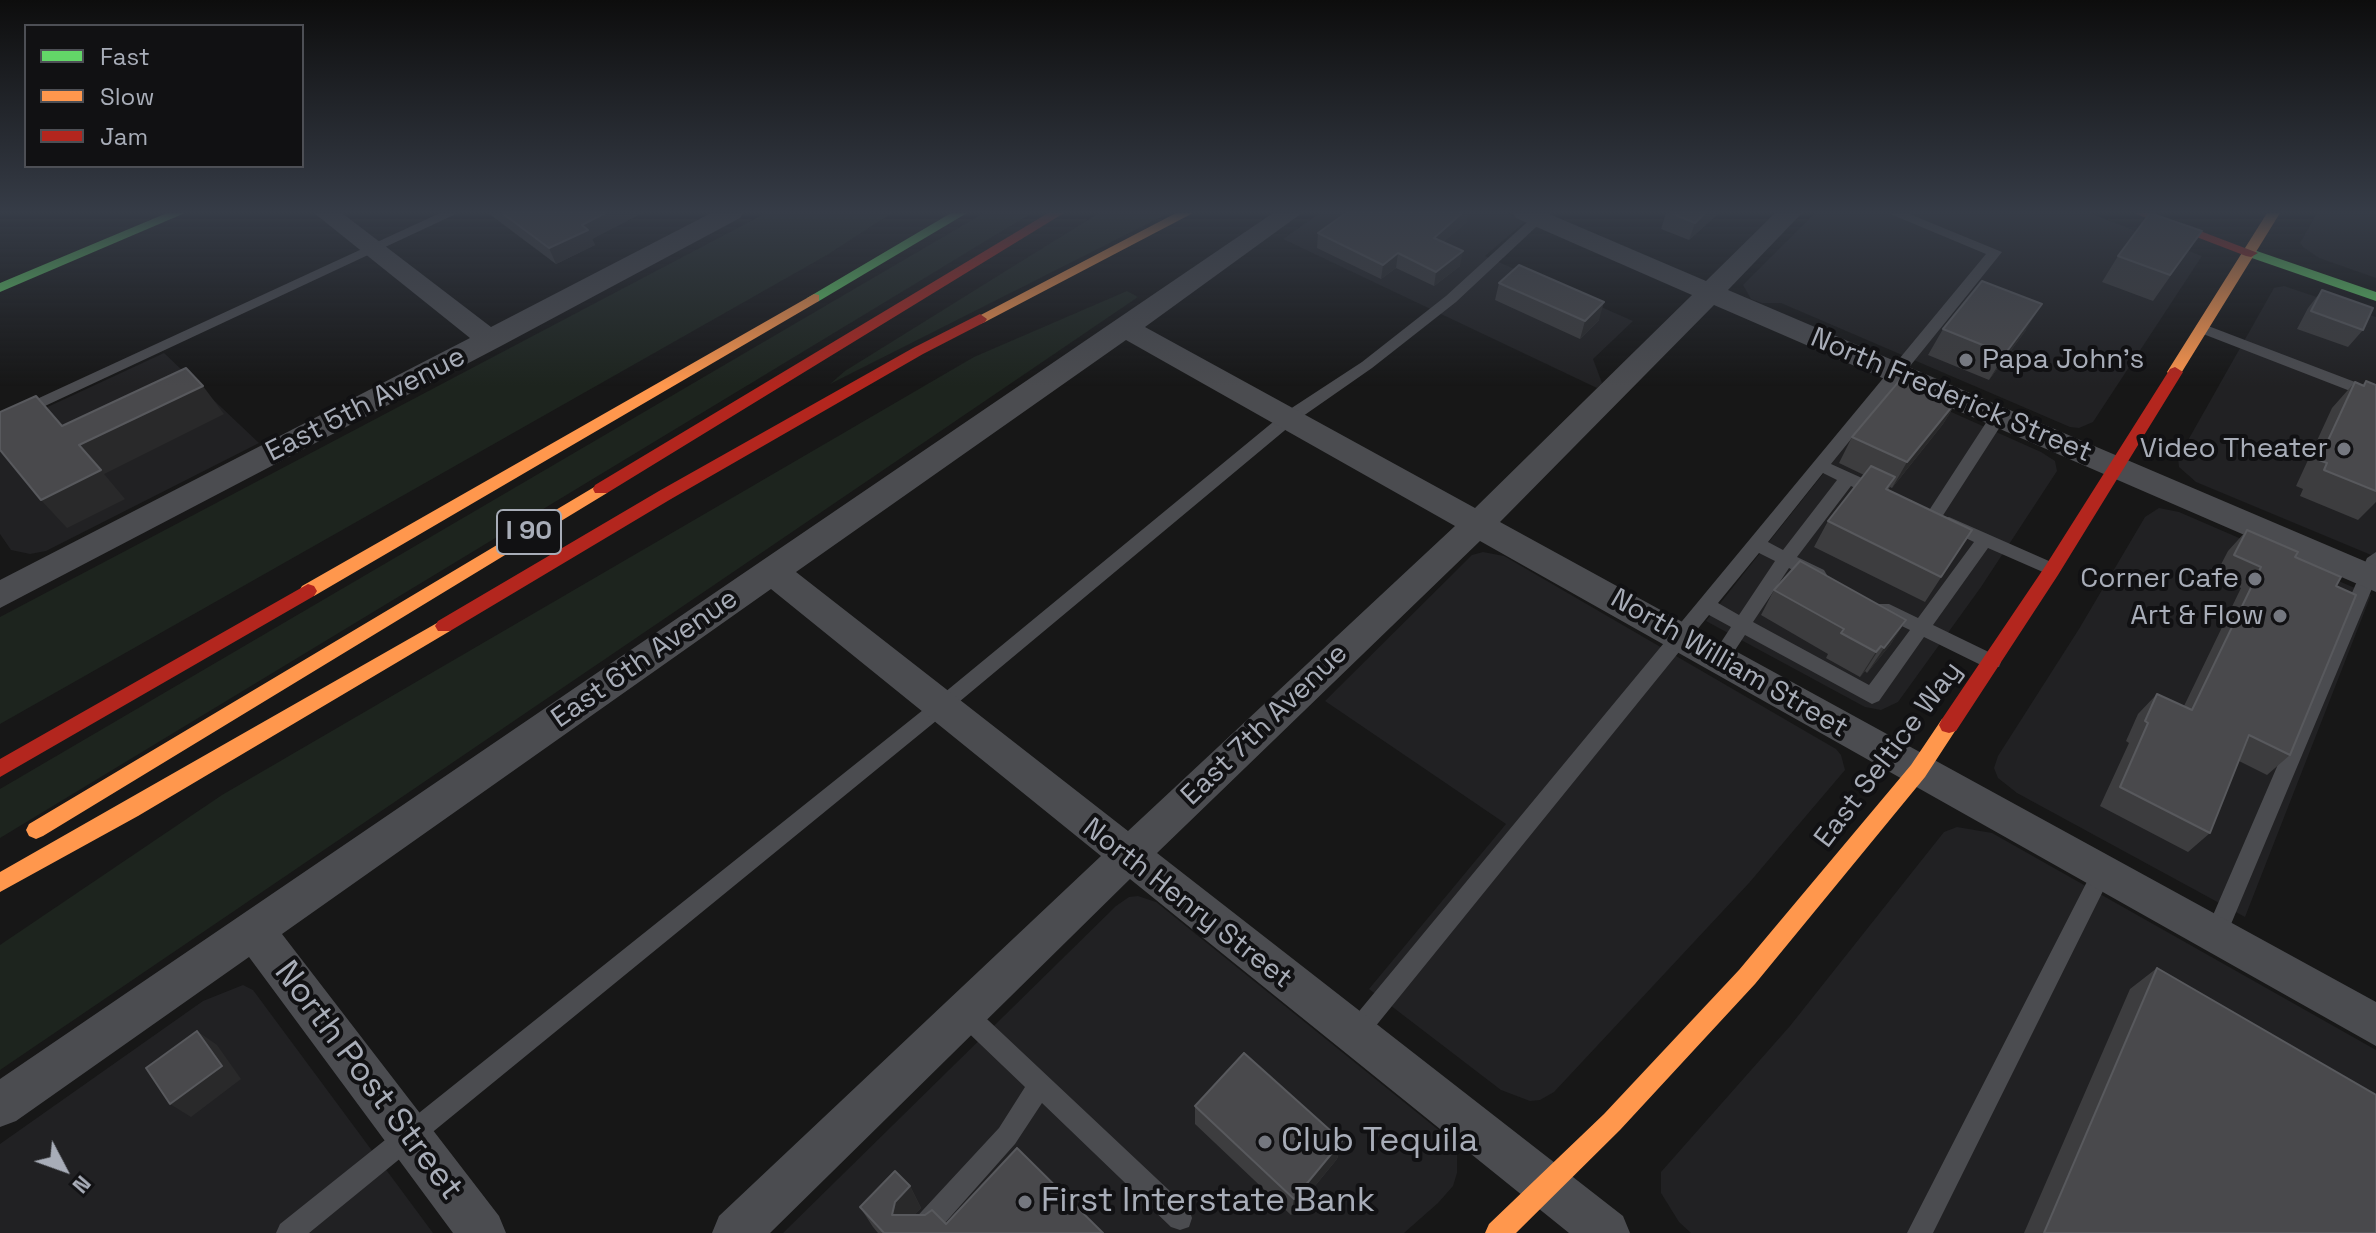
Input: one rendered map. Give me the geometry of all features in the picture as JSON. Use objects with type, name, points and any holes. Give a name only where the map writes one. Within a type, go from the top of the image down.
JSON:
[{"type":"main road","points":[[0,288],[42,271]]},
{"type":"main road","name":"I 90","points":[[0,769],[862,271]]},
{"type":"main road","name":"I 90","points":[[14,843],[963,271]]},
{"type":"main road","points":[[0,883],[918,351],[1075,271]]},
{"type":"main road","name":"East Seltice Way","points":[[1498,1233],[1612,1122],[1747,977],[1918,771],[2118,468],[2240,271]]},
{"type":"main road","points":[[2301,271],[2376,297]]},
{"type":"main road","points":[[0,748],[82,700]]},
{"type":"street","points":[[402,271],[491,340]]},
{"type":"street","name":"East 5th Avenue","points":[[1,593],[622,271]]},
{"type":"street","name":"East 6th Avenue","points":[[0,1105],[1206,271]]},
{"type":"street","name":"North Frederick Street","points":[[1662,271],[2118,468],[2373,572]]},
{"type":"street","name":"East 7th Avenue","points":[[736,1233],[1478,524],[1735,271]]},
{"type":"street","name":"North William Street","points":[[1124,327],[2376,1025]]},
{"type":"street","name":"North Henry Street","points":[[771,571],[1127,857],[1606,1233]]},
{"type":"street","name":"North Post Street","points":[[254,930],[482,1233]]},
{"type":"lane","points":[[0,422],[327,271]]},
{"type":"lane","points":[[289,1233],[940,707],[1290,417],[1367,365],[1451,299],[1480,271]]},
{"type":"lane","points":[[1354,1035],[1980,271]]},
{"type":"lane","points":[[2203,329],[2376,396]]},
{"type":"lane","points":[[1999,416],[1927,513],[2052,570]]},
{"type":"lane","points":[[1819,465],[1891,497]]},
{"type":"lane","points":[[1719,659],[1786,559],[1848,478]]},
{"type":"lane","points":[[1704,604],[1872,696],[1985,539]]},
{"type":"lane","points":[[1755,543],[1841,587]]},
{"type":"lane","points":[[2215,936],[2373,572]]},
{"type":"lane","points":[[1868,601],[1992,662]]},
{"type":"lane","points":[[1920,1233],[2102,873]]},
{"type":"lane","points":[[964,1013],[1180,1218]]},
{"type":"lane","points":[[919,1233],[1007,1136],[1040,1084]]},
{"type":"shaded area","points":[[657,271],[800,271],[0,724],[0,617]]},
{"type":"shaded area","points":[[886,271],[937,271],[0,838],[0,789]]},
{"type":"shaded area","points":[[1006,271],[1055,271],[830,384],[845,371]]},
{"type":"shaded area","points":[[1349,271],[1518,271],[1633,321],[1593,359],[1602,383],[1597,388]]},
{"type":"shaded area","points":[[1757,271],[2192,271],[2093,422],[2079,428],[2070,427],[1781,303],[1762,303],[1751,299],[1743,285]]},
{"type":"shaded area","points":[[2355,271],[2376,271],[2376,278]]},
{"type":"shaded area","points":[[2284,286],[2376,317],[2376,557],[2196,482],[2179,467],[2178,458],[2274,288]]},
{"type":"shaded area","points":[[1127,291],[1138,297],[0,1070],[0,945],[222,795],[974,357]]},
{"type":"shaded area","points":[[164,353],[259,443],[46,551],[30,554],[11,550],[0,534],[0,429]]},
{"type":"shaded area","points":[[1893,386],[2041,452],[2055,461],[2057,471],[1981,587],[1898,702],[1881,710],[1865,707],[1706,621]]},
{"type":"shaded area","points":[[2159,508],[2179,512],[2371,595],[2245,917],[2017,793],[1998,778],[1994,768],[1998,756],[2079,629],[2145,517]]},
{"type":"shaded area","points":[[1483,552],[1504,556],[1836,749],[1845,770],[1749,883],[1554,1092],[1540,1100],[1530,1101],[1501,1090],[1369,989],[1506,824],[1325,701],[1472,555]]},
{"type":"shaded area","points":[[1957,827],[1992,833],[2376,1050],[2376,1233],[1691,1233],[1679,1222],[1661,1193],[1661,1172],[1790,1026],[1944,832]]},
{"type":"shaded area","points":[[1138,896],[1156,902],[1451,1140],[1457,1151],[1457,1173],[1453,1186],[1438,1203],[1404,1233],[783,1233],[1116,906],[1129,897]]},
{"type":"shaded area","points":[[243,985],[253,990],[433,1233],[0,1233],[0,1144],[203,1001]]},
{"type":"building","points":[[1513,271],[1532,271],[1604,302],[1585,321],[1499,283]]},
{"type":"building","points":[[1982,281],[2042,304],[2005,354],[1943,329]]},
{"type":"building","points":[[2322,290],[2373,308],[2363,330],[2311,311]]},
{"type":"building","points":[[186,368],[203,386],[79,445],[101,470],[41,500],[0,450],[0,412],[36,396],[62,426]]},
{"type":"building","points":[[1905,374],[1959,398],[1907,462],[1852,437]]},
{"type":"building","points":[[2366,381],[2376,385],[2376,491],[2324,470],[2327,463],[2319,460],[2355,382],[2364,386]]},
{"type":"building","points":[[1871,466],[1895,477],[1886,489],[1972,530],[1941,577],[1828,521]]},
{"type":"building","points":[[2247,530],[2298,552],[2295,557],[2341,577],[2336,586],[2356,595],[2290,755],[2249,735],[2210,833],[2120,787],[2157,694],[2192,710],[2261,567],[2234,555]]},
{"type":"building","points":[[1800,561],[1906,620],[1884,648],[1881,646],[1876,652],[1841,633],[1844,629],[1774,590]]},
{"type":"building","points":[[2157,968],[2376,1095],[2376,1233],[2044,1233]]},
{"type":"building","points":[[197,1031],[222,1066],[170,1104],[146,1068]]},
{"type":"building","name":"Club Tequila","points":[[1244,1053],[1342,1141],[1294,1199],[1195,1106]]},
{"type":"building","points":[[1017,1148],[1103,1233],[884,1233],[860,1207],[895,1171],[910,1186],[895,1202],[892,1215],[925,1215],[932,1210],[946,1224]]},
{"type":"traffic: fast","points":[[0,288],[42,271]]},
{"type":"traffic: fast","points":[[814,298],[861,271]]},
{"type":"traffic: fast","points":[[2301,271],[2376,297]]},
{"type":"traffic: slow","points":[[980,319],[1075,271]]},
{"type":"traffic: slow","points":[[2175,372],[2238,271]]},
{"type":"traffic: slow","points":[[308,591],[814,298]]},
{"type":"traffic: slow","points":[[36,830],[601,489]]},
{"type":"traffic: slow","points":[[0,883],[131,810],[444,626]]},
{"type":"traffic: slow","points":[[1498,1233],[1612,1122],[1747,977],[1918,771],[1949,725]]},
{"type":"traffic: jam","points":[[601,489],[963,271]]},
{"type":"traffic: jam","points":[[444,626],[665,495],[980,319]]},
{"type":"traffic: jam","points":[[1949,725],[2052,570],[2175,372]]},
{"type":"traffic: jam","points":[[0,769],[308,591]]},
{"type":"place","name":"Papa John's","points":[[1966,360]]},
{"type":"place","name":"Video Theater","points":[[2344,449]]},
{"type":"place","name":"Corner Cafe","points":[[2255,579]]},
{"type":"place","name":"Art & Flow","points":[[2280,616]]},
{"type":"place","name":"Club Tequila","points":[[1265,1142]]},
{"type":"place","name":"First Interstate Bank","points":[[1025,1202]]}]
